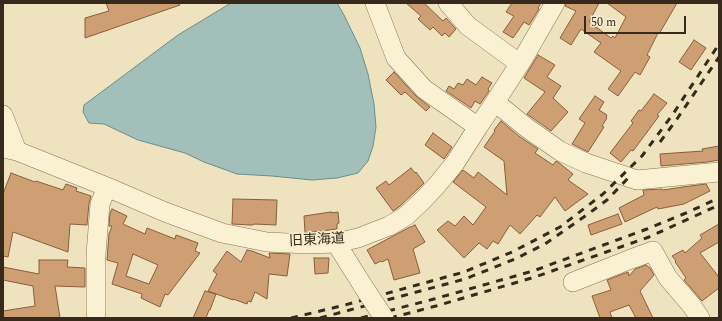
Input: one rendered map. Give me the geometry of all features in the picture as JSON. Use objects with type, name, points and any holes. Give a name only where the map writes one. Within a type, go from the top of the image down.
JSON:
[{"type":"street","points":[[375,3],[396,58],[424,89],[478,127]]},
{"type":"street","points":[[448,3],[468,26],[520,64]]},
{"type":"street","name":"旧東海道","points":[[10,150],[107,187],[165,212],[222,233],[267,242],[308,244],[336,243],[358,238],[389,226],[406,216],[437,185],[455,163],[496,102],[556,3]]},
{"type":"street","points":[[496,102],[527,128],[560,151],[586,163],[637,180],[719,172]]},
{"type":"street","points":[[3,115],[10,150]]},
{"type":"street","points":[[96,312],[96,254],[100,204],[107,187]]},
{"type":"street","points":[[336,243],[384,318]]},
{"type":"street","points":[[573,282],[631,258],[653,251],[668,278],[692,306],[700,318]]},
{"type":"water","points":[[231,3],[337,3],[360,48],[368,74],[374,104],[376,127],[373,146],[368,161],[358,173],[337,178],[312,180],[237,174],[204,162],[185,153],[138,140],[104,124],[89,123],[83,112],[84,105],[178,35]]},
{"type":"building","points":[[106,3],[179,3],[180,5],[85,38],[85,18],[109,11]]},
{"type":"building","points":[[406,3],[424,3],[443,21],[446,18],[456,29],[449,37],[445,33],[442,36],[433,27],[430,30],[418,19],[421,16]]},
{"type":"building","points":[[512,3],[541,3],[529,25],[524,22],[513,38],[503,32],[514,16],[506,12]]},
{"type":"building","points":[[566,3],[599,3],[589,22],[611,38],[613,36],[615,38],[626,17],[607,3],[677,3],[659,34],[658,33],[647,55],[650,57],[640,75],[635,72],[618,96],[608,89],[621,71],[594,52],[601,43],[581,29],[571,45],[560,38],[576,11],[565,6]]},
{"type":"building","points":[[694,40],[706,48],[691,70],[679,62]]},
{"type":"building","points":[[538,55],[555,65],[547,77],[561,86],[553,98],[568,112],[551,131],[527,114],[545,92],[524,78]]},
{"type":"building","points":[[394,72],[416,96],[430,107],[426,111],[405,92],[401,95],[386,80]]},
{"type":"building","points":[[482,77],[492,83],[488,89],[489,91],[480,104],[475,101],[471,108],[446,91],[449,86],[454,89],[458,83],[463,85],[467,79],[476,85]]},
{"type":"building","points":[[654,94],[667,103],[657,115],[659,116],[633,151],[631,150],[621,162],[610,153],[633,123],[631,121],[639,110],[641,111]]},
{"type":"building","points":[[595,96],[604,102],[599,110],[607,115],[607,118],[602,126],[604,127],[588,152],[572,144],[585,123],[579,119]]},
{"type":"building","points":[[501,121],[520,137],[538,149],[535,153],[553,165],[556,161],[558,162],[573,174],[568,180],[588,194],[565,211],[555,197],[540,217],[537,215],[520,234],[510,225],[498,244],[493,241],[487,249],[479,243],[464,258],[437,230],[448,221],[455,226],[464,216],[473,225],[486,207],[453,182],[463,170],[474,178],[478,172],[507,195],[504,161],[484,147]]},
{"type":"building","points":[[433,133],[452,147],[444,159],[425,145]]},
{"type":"building","points":[[719,146],[719,160],[661,166],[660,154],[703,151],[702,149]]},
{"type":"building","points":[[411,168],[424,183],[393,211],[376,188],[386,181],[389,185]]},
{"type":"building","points":[[11,173],[63,190],[66,184],[77,188],[76,191],[91,196],[87,225],[70,224],[68,252],[13,232],[8,257],[3,256],[3,194]]},
{"type":"building","points":[[706,184],[710,191],[684,204],[658,209],[657,207],[625,222],[619,208],[644,195],[643,190],[663,190]]},
{"type":"building","points":[[233,199],[277,200],[276,225],[232,224]]},
{"type":"building","points":[[112,209],[127,216],[123,224],[145,234],[147,228],[175,239],[176,235],[198,243],[195,251],[200,253],[168,295],[165,294],[160,307],[141,298],[142,294],[112,284],[118,263],[107,260],[109,234],[112,226],[109,226],[110,213]],"holes":[[[133,254],[158,265],[149,284],[126,276]]]},
{"type":"building","points":[[338,212],[339,223],[337,224],[337,229],[305,233],[304,216]]},
{"type":"building","points":[[618,214],[622,224],[591,235],[588,225]]},
{"type":"building","points":[[719,224],[719,242],[700,253],[719,277],[719,288],[702,301],[684,280],[686,278],[672,256],[683,250],[685,253],[702,238],[700,235]]},
{"type":"building","points":[[415,225],[425,242],[413,249],[420,273],[394,280],[388,259],[375,264],[367,250]]},
{"type":"building","points":[[247,250],[270,258],[269,253],[290,254],[287,276],[269,274],[267,299],[255,292],[251,302],[248,301],[247,304],[208,291],[217,274],[213,271],[227,251],[241,262]]},
{"type":"building","points":[[314,258],[329,258],[328,273],[315,274]]},
{"type":"building","points":[[39,260],[68,260],[67,267],[85,268],[85,287],[55,286],[60,318],[3,318],[3,311],[35,306],[33,286],[3,280],[3,267],[39,274]]},
{"type":"building","points":[[646,265],[650,268],[654,275],[640,291],[653,318],[636,318],[629,305],[610,312],[612,318],[600,318],[592,296],[611,290],[607,280],[628,272],[629,276],[635,269]]},
{"type":"building","points":[[205,291],[216,294],[210,310],[206,318],[193,318]]},
{"type":"railway","points":[[291,318],[345,305],[464,272],[512,252],[560,227],[603,194],[642,156],[673,114],[719,44]]},
{"type":"railway","points":[[660,142],[719,57]]},
{"type":"railway","points":[[320,318],[465,279],[515,259],[545,244],[588,214],[607,200],[632,174]]},
{"type":"railway","points":[[361,318],[533,271],[647,229],[719,198]]},
{"type":"railway","points":[[390,318],[535,277],[649,237],[719,205]]}]
